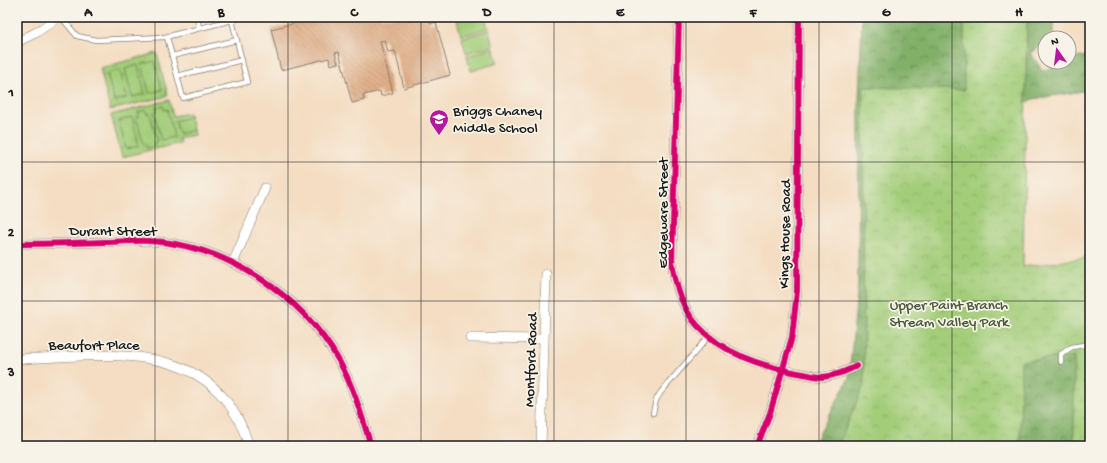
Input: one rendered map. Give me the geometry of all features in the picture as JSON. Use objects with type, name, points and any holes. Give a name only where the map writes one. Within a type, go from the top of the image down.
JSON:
[{"type":"street","points":[[17,42],[37,32],[58,17]]},
{"type":"street","name":"Edgeware Street","points":[[679,17],[672,261],[674,278],[682,302],[697,325],[720,346],[743,358],[783,370],[821,377],[837,374],[857,366]]},
{"type":"street","name":"Kings House Road","points":[[757,446],[770,413],[792,337],[797,291],[799,17]]},
{"type":"street","points":[[233,263],[265,188]]},
{"type":"street","name":"Durant Street","points":[[17,244],[151,241],[190,248],[233,263],[266,282],[292,302],[319,331],[339,361],[354,394],[371,446]]},
{"type":"street","name":"Montford Road","points":[[541,446],[546,274]]},
{"type":"street","points":[[470,338],[544,340]]},
{"type":"street","name":"Beaufort Place","points":[[17,358],[134,356],[164,361],[178,366],[201,378],[214,387],[230,406],[244,429],[249,446]]},
{"type":"lane","points":[[61,17],[78,36],[96,40],[167,37],[242,17]]},
{"type":"lane","points":[[197,17],[199,28]]},
{"type":"lane","points":[[167,37],[183,98],[247,82],[232,20]]},
{"type":"lane","points":[[172,56],[237,40]]},
{"type":"lane","points":[[177,76],[242,60]]},
{"type":"lane","points":[[653,413],[656,400],[661,392],[709,336]]},
{"type":"lane","points":[[1061,362],[1061,354],[1072,347],[1090,344]]},
{"type":"green space","points":[[468,17],[485,17],[488,28],[461,36],[457,20]]},
{"type":"green space","name":"Upper Paint Branch Stream Valley Park","points":[[862,17],[1053,17],[1053,30],[1037,30],[1037,48],[1030,53],[1037,63],[1037,70],[1077,70],[1077,58],[1090,55],[1090,90],[1033,99],[1021,107],[923,198],[1090,324],[1090,446],[813,446],[849,378],[858,283],[859,99]]},
{"type":"green space","name":"Upper Paint Branch Stream Valley Park","points":[[964,17],[1027,17],[1023,267],[1090,257],[1090,446],[1074,446],[1074,356],[1021,361],[1020,446],[838,446],[864,385],[863,87],[964,90]]},
{"type":"green space","points":[[489,30],[493,46],[466,53],[462,38]]},
{"type":"green space","points":[[493,48],[498,63],[471,71],[467,56]]},
{"type":"green space","points":[[157,53],[168,96],[110,110],[100,68]]},
{"type":"green space","points":[[155,61],[162,90],[149,93],[142,64]]},
{"type":"green space","points":[[138,65],[145,94],[132,97],[125,69]]},
{"type":"green space","points":[[120,70],[127,98],[114,101],[107,73]]},
{"type":"green space","points":[[169,100],[173,116],[189,113],[194,135],[179,138],[180,143],[122,157],[111,115]]},
{"type":"green space","points":[[163,106],[164,110],[167,109],[174,137],[161,140],[154,112],[157,111],[156,107]]},
{"type":"green space","points":[[145,110],[147,114],[150,113],[157,141],[154,142],[155,146],[147,148],[146,144],[144,145],[136,117],[139,116],[138,112]]},
{"type":"green space","points":[[132,117],[139,146],[126,149],[119,121]]},
{"type":"green space","points":[[190,117],[193,130],[179,134],[175,121]]},
{"type":"building","points":[[319,17],[326,17],[327,20],[332,19],[331,17],[429,17],[431,24],[436,22],[450,75],[404,88],[395,51],[388,52],[385,40],[380,41],[393,93],[381,96],[380,91],[363,95],[364,100],[352,103],[339,52],[335,53],[338,63],[330,65],[329,58],[281,70],[271,29]]},
{"type":"cycle path","points":[[679,17],[672,261],[677,287],[687,311],[697,325],[719,344],[743,357],[770,367],[822,377],[836,374],[857,366]]},
{"type":"cycle path","points":[[757,446],[770,413],[792,337],[797,291],[799,17]]},
{"type":"cycle path","points":[[17,244],[150,241],[178,245],[206,252],[233,263],[259,278],[283,295],[305,315],[323,337],[339,361],[349,382],[371,446]]},
{"type":"place","name":"Briggs Chaney Middle School","points":[[439,136]]}]
